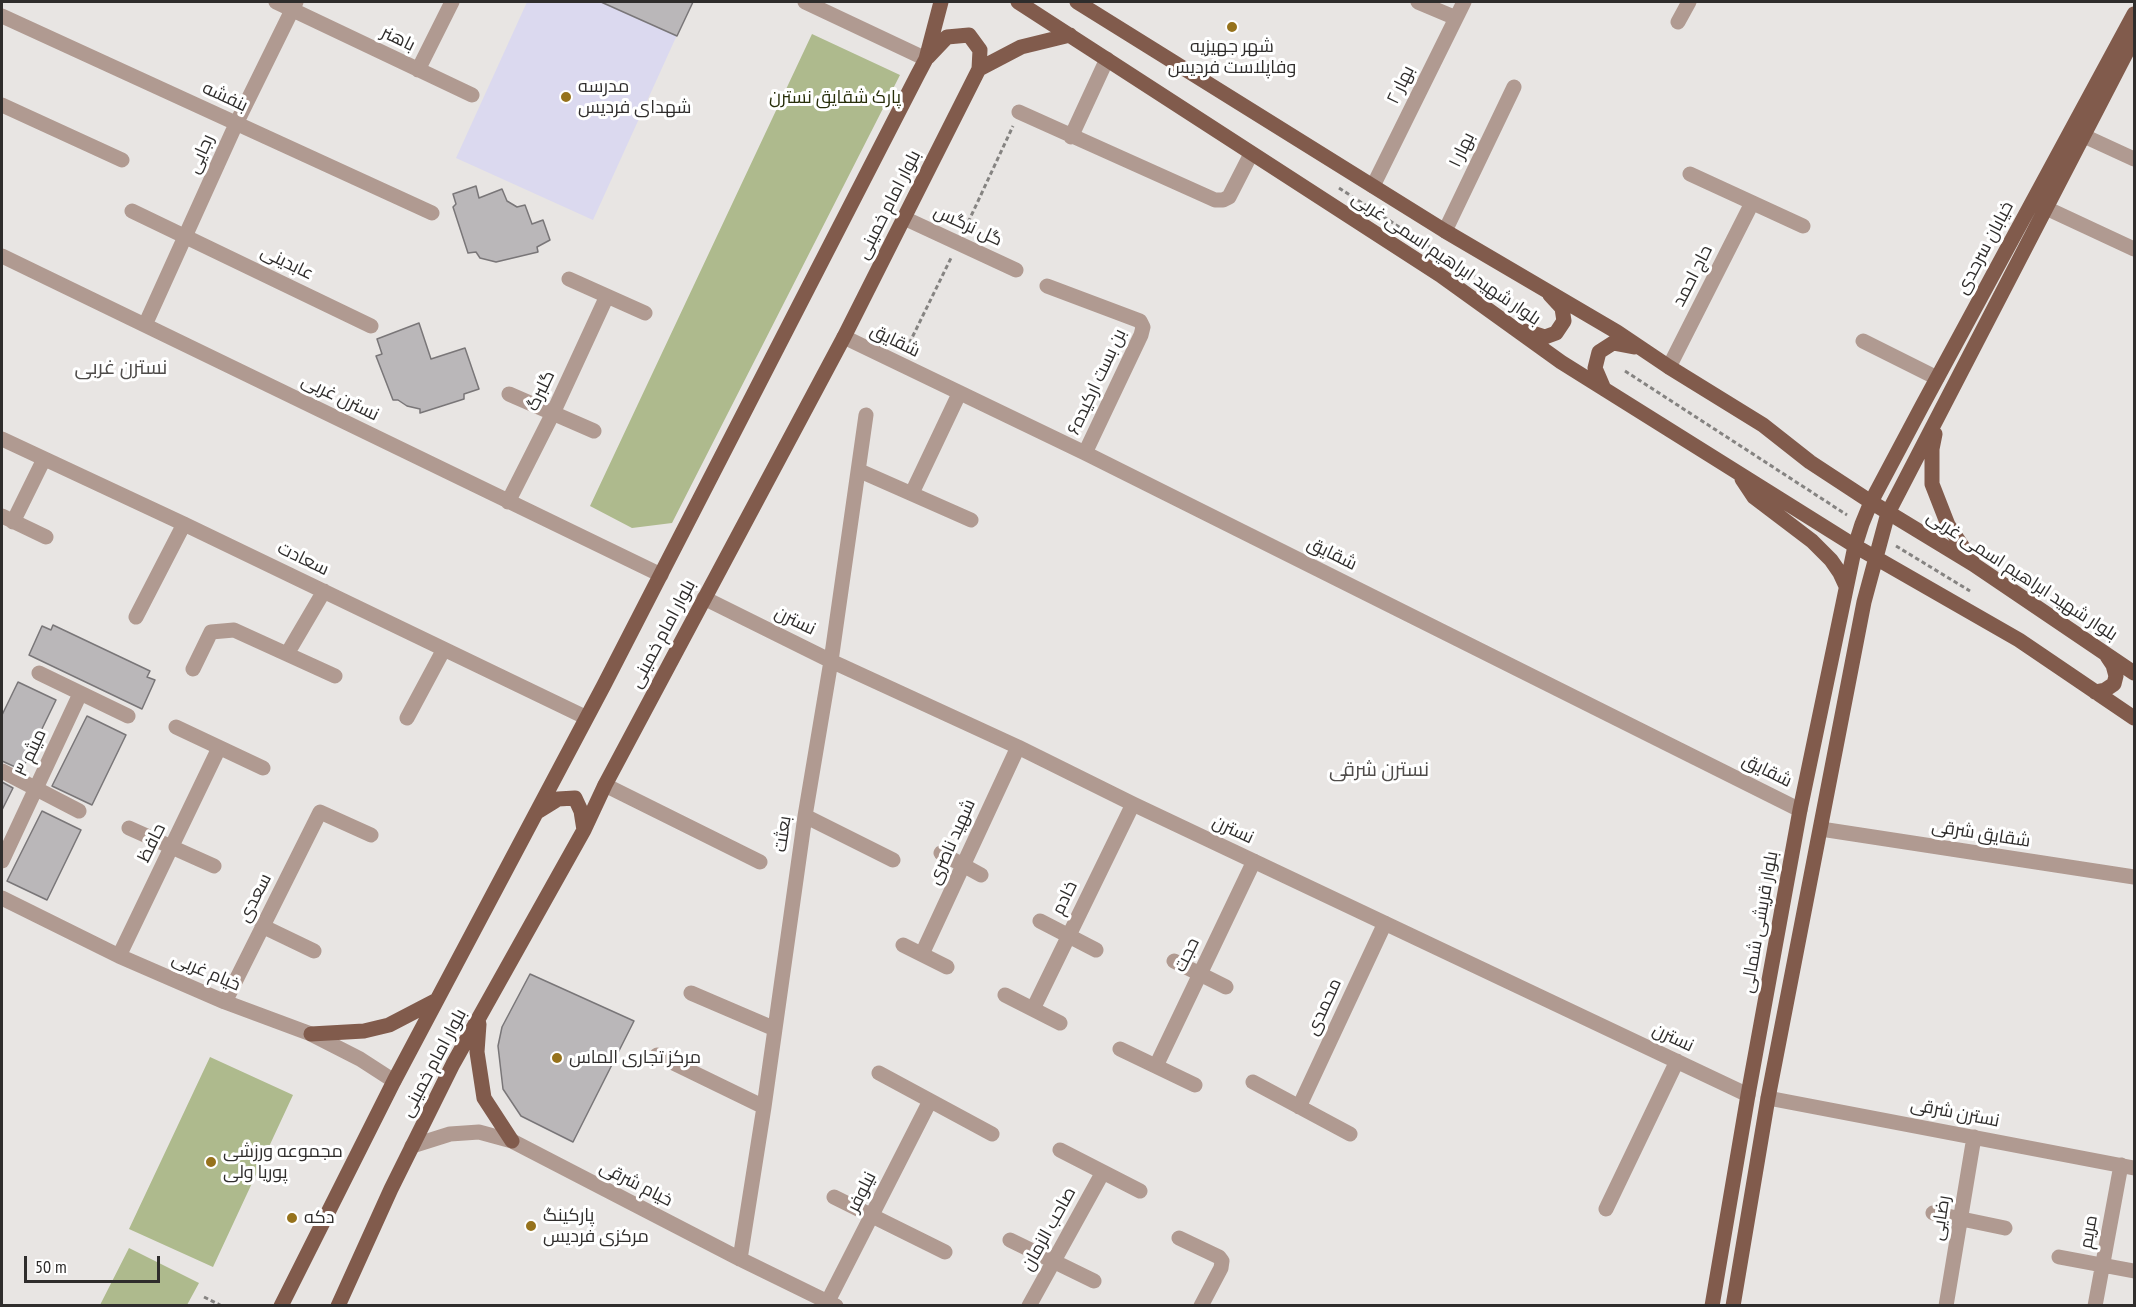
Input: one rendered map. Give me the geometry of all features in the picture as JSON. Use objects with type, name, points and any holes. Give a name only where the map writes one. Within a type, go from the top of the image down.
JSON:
[{"type":"main road","name":"بلوار امام خمینی","points":[[281,1305],[394,1081],[661,575],[926,59],[941,2]]},
{"type":"main road","name":"بلوار شهید ابراهیم اسمی غربی","points":[[1018,2],[1440,275],[1561,362],[1875,558]]},
{"type":"main road","name":"بلوار شهید ابراهیم اسمی غربی","points":[[1079,2],[1445,231],[1543,287],[1763,425],[1810,462],[1888,513],[1973,564],[2134,673]]},
{"type":"main road","name":"خیابان سرحدی","points":[[1862,524],[1871,502],[1937,378],[2134,14]]},
{"type":"main road","points":[[926,59],[946,37],[969,35],[980,50],[979,69]]},
{"type":"main road","points":[[979,69],[1022,47],[1070,35]]},
{"type":"main road","name":"خیابان سرحدی","points":[[1875,558],[1888,513],[2134,38]]},
{"type":"main road","name":"بلوار امام خمینی","points":[[338,1305],[453,1064],[584,830],[605,785],[844,337],[979,69]]},
{"type":"main road","points":[[1515,328],[1545,337],[1556,333],[1564,321],[1562,308],[1543,287]]},
{"type":"main road","points":[[1604,389],[1595,368],[1599,352],[1613,343],[1640,348]]},
{"type":"main road","points":[[1938,418],[1932,449],[1932,484],[1948,525],[1973,564]]},
{"type":"main road","points":[[1738,474],[1755,497],[1812,541],[1831,560],[1846,586]]},
{"type":"main road","name":"بلوار قریشی شمالی","points":[[1712,1305],[1800,810],[1846,586],[1862,524]]},
{"type":"main road","points":[[1733,1305],[1768,1098],[1864,602],[1875,558],[2019,640],[2134,718]]},
{"type":"main road","points":[[2095,692],[2105,690],[2114,684],[2116,675],[2107,656]]},
{"type":"main road","points":[[537,812],[558,799],[575,798],[581,811],[584,830]]},
{"type":"main road","points":[[311,1034],[364,1031],[390,1025],[437,1000]]},
{"type":"main road","points":[[480,1017],[477,1052],[484,1098],[512,1141]]},
{"type":"main road","points":[[1728,1212],[1747,1216]]},
{"type":"street","name":"باهنر","points":[[276,2],[295,5],[418,70],[452,2]]},
{"type":"street","points":[[805,2],[926,59]]},
{"type":"street","points":[[1418,2],[1456,18]]},
{"type":"street","name":"بهار ۲","points":[[1373,186],[1464,2]]},
{"type":"street","points":[[1678,22],[1689,2]]},
{"type":"street","name":"رجایی","points":[[145,324],[236,124],[295,5]]},
{"type":"street","name":"بنفشه","points":[[2,16],[432,213]]},
{"type":"street","points":[[1071,137],[1107,59]]},
{"type":"street","points":[[418,70],[472,95]]},
{"type":"street","name":"بهار ۱","points":[[1445,231],[1514,87]]},
{"type":"street","points":[[2,105],[122,160]]},
{"type":"street","points":[[1019,112],[1215,200],[1229,197],[1251,154]]},
{"type":"street","points":[[2084,136],[2134,159]]},
{"type":"street","points":[[1690,174],[1803,226]]},
{"type":"street","name":"حاج احمد","points":[[1669,367],[1752,203]]},
{"type":"street","points":[[2046,208],[2134,249]]},
{"type":"street","name":"عابدینی","points":[[132,212],[371,326]]},
{"type":"street","name":"گل نرگس","points":[[904,218],[1016,270]]},
{"type":"street","name":"نسترن غربی","points":[[2,256],[661,575]]},
{"type":"street","points":[[569,279],[645,313]]},
{"type":"street","name":"بن بست ارکیده۶","points":[[1047,286],[1140,321],[1143,327],[1085,453]]},
{"type":"street","name":"گلبرگ","points":[[508,502],[608,296]]},
{"type":"street","name":"شقایق","points":[[844,337],[1085,453],[1800,810]]},
{"type":"street","points":[[1863,341],[1937,378]]},
{"type":"street","points":[[509,394],[594,431]]},
{"type":"street","points":[[912,493],[959,394]]},
{"type":"street","name":"بعثت","points":[[740,1259],[805,816],[860,471],[866,415]]},
{"type":"street","name":"سعادت","points":[[2,439],[585,717]]},
{"type":"street","points":[[44,459],[7,519],[46,537]]},
{"type":"street","points":[[860,471],[971,520]]},
{"type":"street","points":[[136,617],[184,524]]},
{"type":"street","points":[[287,654],[324,591]]},
{"type":"street","name":"نسترن","points":[[704,598],[831,661],[1018,747],[1133,804],[1748,1095]]},
{"type":"street","points":[[192,669],[211,632],[234,630],[335,676]]},
{"type":"street","points":[[407,718],[444,649]]},
{"type":"street","points":[[39,673],[128,716]]},
{"type":"street","name":"میثم ۳","points":[[2,861],[80,694]]},
{"type":"street","points":[[176,727],[263,768]]},
{"type":"street","name":"شهید ناصری","points":[[922,954],[1018,747]]},
{"type":"street","name":"حافظ","points":[[119,956],[219,748]]},
{"type":"street","points":[[2,771],[79,811]]},
{"type":"street","points":[[605,785],[760,862]]},
{"type":"street","name":"خادم","points":[[1033,1009],[1133,804]]},
{"type":"street","name":"سعدی","points":[[225,1002],[320,812],[371,835]]},
{"type":"street","points":[[805,816],[893,860]]},
{"type":"street","points":[[129,828],[214,866]]},
{"type":"street","name":"شقایق شرقی","points":[[1821,829],[2134,877]]},
{"type":"street","points":[[941,854],[981,875]]},
{"type":"street","name":"حجت","points":[[1156,1066],[1254,861]]},
{"type":"street","name":"خیام غربی","points":[[2,898],[119,956],[225,1002],[311,1034],[360,1059],[394,1081]]},
{"type":"street","points":[[1040,921],[1096,950]]},
{"type":"street","name":"محمدی","points":[[1299,1107],[1385,923]]},
{"type":"street","points":[[262,926],[314,951]]},
{"type":"street","points":[[903,945],[947,967]]},
{"type":"street","points":[[1174,961],[1226,987]]},
{"type":"street","points":[[691,993],[775,1029]]},
{"type":"street","points":[[1005,995],[1060,1023]]},
{"type":"street","points":[[1120,1049],[1196,1085]]},
{"type":"street","points":[[657,1055],[764,1107]]},
{"type":"street","points":[[1606,1209],[1677,1061]]},
{"type":"street","points":[[879,1073],[992,1134]]},
{"type":"street","points":[[1253,1082],[1350,1134]]},
{"type":"street","name":"نسترن شرقی","points":[[1768,1098],[2128,1166]]},
{"type":"street","name":"نیلوفر","points":[[832,1303],[872,1215],[930,1101]]},
{"type":"street","name":"خیام شرقی","points":[[412,1146],[450,1134],[479,1132],[512,1141],[740,1259],[832,1303]]},
{"type":"street","name":"رضایی","points":[[1946,1305],[1974,1137]]},
{"type":"street","points":[[1060,1150],[1140,1191]]},
{"type":"street","name":"مریم","points":[[2095,1305],[2128,1166]]},
{"type":"street","name":"صاحب الزمان","points":[[1029,1305],[1103,1172]]},
{"type":"street","points":[[834,1197],[945,1252]]},
{"type":"street","points":[[1933,1213],[2005,1228]]},
{"type":"street","points":[[1179,1238],[1219,1257],[1222,1261],[1221,1268],[1201,1305]]},
{"type":"street","points":[[1010,1240],[1094,1281]]},
{"type":"street","points":[[2059,1257],[2134,1271]]},
{"type":"path","points":[[1625,371],[1862,524]]},
{"type":"path","points":[[204,1297],[222,1305]]},
{"type":"shaded area","name":"مدرسه شهدای فردیس","points":[[527,2],[692,2],[593,220],[456,158]]},
{"type":"green space","name":"پارک شقایق نسترن","points":[[812,34],[900,75],[672,523],[632,528],[590,506]]},
{"type":"green space","name":"مجموعه ورزشی پوریا ولی","points":[[210,1057],[293,1095],[213,1267],[129,1229]]},
{"type":"green space","points":[[129,1248],[199,1283],[187,1305],[100,1305]]},
{"type":"building","points":[[601,2],[693,2],[677,36]]},
{"type":"building","points":[[476,186],[479,198],[502,189],[507,201],[517,207],[525,205],[532,224],[543,220],[550,240],[537,247],[538,252],[496,262],[480,258],[476,252],[468,253],[453,207],[456,204],[453,194]]},
{"type":"building","points":[[419,323],[431,359],[465,348],[479,389],[464,394],[464,399],[420,413],[420,409],[393,400],[376,356],[382,354],[377,339]]},
{"type":"building","points":[[53,625],[150,671],[147,677],[155,680],[142,709],[29,655],[42,626],[51,630]]},
{"type":"building","points":[[18,682],[56,700],[22,770],[2,761],[2,715]]},
{"type":"building","points":[[87,716],[126,735],[92,805],[52,786]]},
{"type":"building","points":[[2,782],[13,788],[2,810]]},
{"type":"building","points":[[42,811],[81,830],[47,900],[7,881]]},
{"type":"building","name":"مرکز تجاری الماس","points":[[530,974],[634,1021],[573,1142],[521,1116],[503,1089],[498,1046],[502,1027]]},
{"type":"place","name":"شهر جهیزیه وفاپلاست فردیس","points":[[1232,27]]},
{"type":"place","name":"مدرسه شهدای فردیس","points":[[566,97]]},
{"type":"place","name":"مرکز تجاری الماس","points":[[557,1058]]},
{"type":"place","name":"مجموعه ورزشی پوریا ولی","points":[[211,1162]]},
{"type":"place","name":"دکه","points":[[292,1218]]},
{"type":"place","name":"پارکینگ مرکزی فردیس","points":[[531,1226]]},
{"type":"district","name":"نسترن غربی","points":[[121,368]]},
{"type":"district","name":"نسترن شرقی","points":[[1379,770]]}]
